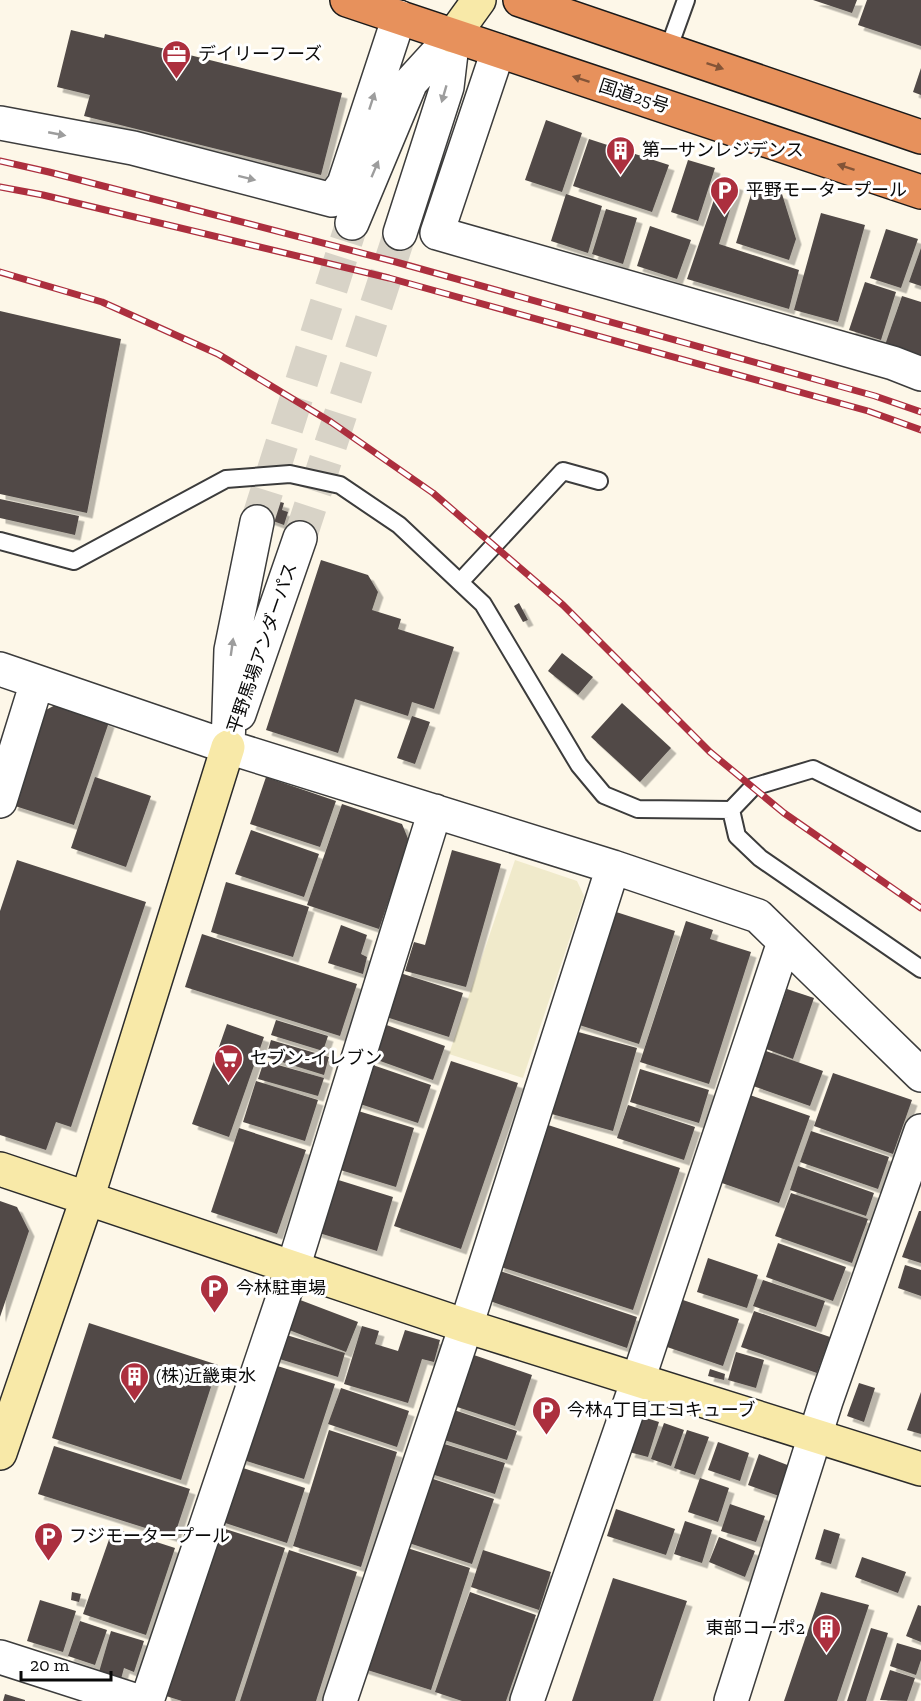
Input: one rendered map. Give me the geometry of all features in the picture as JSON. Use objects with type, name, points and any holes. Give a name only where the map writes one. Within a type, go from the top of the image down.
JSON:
[{"type":"highway","name":"国道25号","points":[[347,0],[921,192]]},
{"type":"highway","points":[[520,0],[921,137]]},
{"type":"street","points":[[352,222],[411,82],[453,36],[479,0]]},
{"type":"street","points":[[0,123],[133,148],[332,200],[344,184],[399,17]]},
{"type":"street","points":[[400,233],[447,87],[453,36]]},
{"type":"street","points":[[498,51],[437,233],[893,363],[921,374]]},
{"type":"street","name":"平野馬場アンダーパス","points":[[228,747],[231,650],[256,522]]},
{"type":"street","name":"平野馬場アンダーパス","points":[[228,747],[300,538]]},
{"type":"street","points":[[0,669],[228,747],[613,867],[758,916],[921,1075]]},
{"type":"street","points":[[0,801],[38,682]]},
{"type":"street","points":[[0,1453],[87,1199],[228,747]]},
{"type":"street","points":[[147,1701],[293,1268],[435,811]]},
{"type":"street","points":[[340,1701],[466,1326],[613,867]]},
{"type":"street","points":[[527,1701],[638,1380],[784,942]]},
{"type":"street","points":[[731,1701],[815,1435],[921,1131]]},
{"type":"street","points":[[0,1169],[466,1326],[921,1469]]},
{"type":"street","points":[[0,1657],[137,1701]]},
{"type":"lane","points":[[668,50],[686,0]]},
{"type":"lane","points":[[460,582],[563,471],[599,481]]},
{"type":"lane","points":[[0,541],[74,561],[226,479],[290,474],[340,485],[399,525],[483,604],[579,765],[604,795],[638,809],[731,810],[753,787],[813,769],[921,822]]},
{"type":"lane","points":[[731,810],[737,837],[760,858],[921,969]]},
{"type":"shaded area","points":[[515,860],[577,881],[584,896],[523,1078],[449,1054]]},
{"type":"building","points":[[813,0],[857,0],[852,13]]},
{"type":"building","points":[[867,0],[921,0],[921,46],[858,25]]},
{"type":"building","points":[[71,30],[104,38],[105,34],[342,93],[321,175],[84,116],[90,95],[57,87]]},
{"type":"building","points":[[921,68],[921,95],[913,92]]},
{"type":"building","points":[[546,120],[582,133],[562,192],[525,180]]},
{"type":"building","name":"第一サンレジデンス","points":[[589,139],[669,165],[652,212],[573,186]]},
{"type":"building","points":[[688,160],[715,168],[698,221],[671,212]]},
{"type":"building","name":"平野モータープール","points":[[721,179],[738,185],[719,244],[799,270],[789,309],[687,279]]},
{"type":"building","points":[[754,185],[782,194],[796,239],[789,260],[736,243]]},
{"type":"building","points":[[566,194],[602,206],[588,253],[551,241]]},
{"type":"building","points":[[606,209],[637,218],[623,264],[592,254]]},
{"type":"building","points":[[821,213],[865,225],[838,322],[794,310]]},
{"type":"building","points":[[650,226],[691,240],[677,279],[637,266]]},
{"type":"building","points":[[886,229],[918,239],[901,288],[870,278]]},
{"type":"building","points":[[921,248],[921,286],[909,282]]},
{"type":"building","points":[[865,282],[896,292],[881,340],[849,330]]},
{"type":"building","points":[[902,296],[921,302],[921,357],[885,345]]},
{"type":"building","points":[[0,311],[121,339],[87,513],[0,494]]},
{"type":"building","points":[[0,499],[79,516],[75,535],[0,518]]},
{"type":"building","points":[[277,501],[284,503],[282,510],[288,512],[284,525],[265,518],[270,504],[275,505]]},
{"type":"building","points":[[321,560],[368,575],[378,592],[372,610],[401,619],[398,629],[454,647],[434,709],[412,702],[408,716],[355,699],[338,753],[266,730]]},
{"type":"building","points":[[519,603],[528,620],[523,622],[514,606]]},
{"type":"building","points":[[562,653],[593,677],[578,695],[548,671]]},
{"type":"building","points":[[59,703],[109,722],[74,825],[12,805],[44,711]]},
{"type":"building","points":[[622,703],[671,748],[640,782],[591,737]]},
{"type":"building","points":[[412,716],[430,722],[415,764],[397,758]]},
{"type":"building","points":[[95,777],[151,796],[126,867],[71,848]]},
{"type":"building","points":[[266,777],[336,801],[320,847],[250,824]]},
{"type":"building","points":[[342,804],[402,824],[409,841],[379,929],[307,905]]},
{"type":"building","points":[[251,830],[319,854],[304,897],[235,874]]},
{"type":"building","points":[[452,850],[501,864],[466,987],[405,971],[414,942],[425,945]]},
{"type":"building","points":[[17,860],[146,902],[71,1127],[56,1122],[46,1150],[0,1135],[0,911]]},
{"type":"building","points":[[226,882],[309,907],[293,957],[211,932]]},
{"type":"building","points":[[610,910],[675,931],[639,1044],[573,1023]]},
{"type":"building","points":[[686,921],[713,930],[710,939],[751,952],[709,1084],[640,1062]]},
{"type":"building","points":[[341,925],[367,935],[361,954],[367,957],[363,974],[328,963]]},
{"type":"building","points":[[202,934],[357,984],[340,1036],[185,987]]},
{"type":"building","points":[[397,972],[463,993],[449,1037],[383,1016]]},
{"type":"building","points":[[787,989],[814,998],[793,1059],[766,1049]]},
{"type":"building","points":[[276,1020],[328,1036],[323,1051],[271,1035]]},
{"type":"building","points":[[381,1023],[445,1046],[433,1080],[369,1057]]},
{"type":"building","points":[[227,1024],[264,1037],[229,1137],[192,1124]]},
{"type":"building","points":[[571,1030],[637,1048],[613,1131],[548,1113]]},
{"type":"building","points":[[271,1040],[329,1057],[324,1075],[266,1057]]},
{"type":"building","points":[[766,1051],[823,1071],[810,1106],[753,1086]]},
{"type":"building","points":[[264,1061],[324,1078],[318,1096],[258,1079]]},
{"type":"building","points":[[451,1061],[518,1083],[461,1249],[394,1226]]},
{"type":"building","points":[[367,1063],[431,1085],[418,1123],[354,1102]]},
{"type":"building","points":[[640,1069],[709,1090],[699,1123],[630,1102]]},
{"type":"building","points":[[833,1073],[912,1100],[893,1154],[814,1126]]},
{"type":"building","points":[[256,1081],[318,1100],[305,1141],[243,1122]]},
{"type":"building","points":[[750,1095],[810,1116],[779,1203],[719,1182]]},
{"type":"building","points":[[628,1105],[695,1127],[684,1160],[617,1138]]},
{"type":"building","points":[[355,1110],[414,1128],[396,1187],[337,1169]]},
{"type":"building","points":[[545,1124],[680,1168],[633,1310],[498,1266]]},
{"type":"building","points":[[239,1128],[306,1150],[277,1234],[211,1212]]},
{"type":"building","points":[[811,1131],[889,1157],[878,1189],[800,1162]]},
{"type":"building","points":[[798,1166],[874,1193],[866,1216],[790,1190]]},
{"type":"building","points":[[332,1178],[393,1197],[377,1251],[316,1232]]},
{"type":"building","points":[[791,1193],[868,1219],[852,1263],[775,1236]]},
{"type":"building","points":[[0,1201],[17,1207],[29,1231],[0,1317]]},
{"type":"building","points":[[919,1211],[921,1211],[921,1263],[902,1257]]},
{"type":"building","points":[[778,1243],[846,1267],[833,1301],[766,1277]]},
{"type":"building","points":[[708,1258],[758,1275],[747,1308],[697,1292]]},
{"type":"building","points":[[905,1265],[921,1270],[921,1296],[898,1288]]},
{"type":"building","points":[[497,1270],[637,1317],[627,1348],[487,1300]]},
{"type":"building","points":[[763,1280],[825,1301],[816,1327],[753,1306]]},
{"type":"building","points":[[295,1298],[358,1322],[346,1352],[284,1328]]},
{"type":"building","points":[[683,1300],[739,1319],[723,1366],[667,1347]]},
{"type":"building","points":[[754,1311],[830,1337],[817,1373],[741,1347]]},
{"type":"building","name":"(株)近畿東水","points":[[89,1323],[218,1365],[181,1480],[52,1438]]},
{"type":"building","points":[[362,1326],[379,1331],[375,1344],[398,1351],[405,1330],[440,1340],[434,1362],[422,1359],[408,1403],[344,1384]]},
{"type":"building","points":[[280,1333],[345,1353],[338,1377],[273,1357]]},
{"type":"building","points":[[736,1352],[764,1360],[756,1388],[728,1380]]},
{"type":"building","points":[[471,1354],[532,1375],[515,1426],[454,1406]]},
{"type":"building","points":[[271,1364],[335,1384],[304,1479],[240,1459]]},
{"type":"building","points":[[710,1369],[725,1374],[724,1380],[708,1376]]},
{"type":"building","points":[[859,1383],[875,1388],[864,1422],[847,1416]]},
{"type":"building","points":[[341,1388],[409,1411],[397,1447],[328,1424]]},
{"type":"building","points":[[921,1392],[921,1434],[907,1430]]},
{"type":"building","points":[[448,1408],[517,1431],[507,1460],[438,1438]]},
{"type":"building","points":[[640,1416],[659,1422],[648,1457],[629,1452]]},
{"type":"building","points":[[664,1423],[684,1430],[671,1466],[651,1459]]},
{"type":"building","points":[[329,1430],[397,1452],[361,1567],[293,1546]]},
{"type":"building","points":[[687,1430],[709,1437],[695,1475],[674,1468]]},
{"type":"building","points":[[435,1441],[505,1463],[495,1494],[425,1472]]},
{"type":"building","points":[[718,1442],[749,1453],[740,1481],[708,1470]]},
{"type":"building","points":[[54,1446],[190,1489],[174,1537],[38,1494]]},
{"type":"building","points":[[759,1454],[790,1466],[779,1496],[748,1485]]},
{"type":"building","points":[[237,1466],[305,1488],[287,1543],[219,1521]]},
{"type":"building","points":[[424,1476],[494,1499],[472,1564],[403,1541]]},
{"type":"building","points":[[700,1478],[729,1488],[718,1522],[688,1512]]},
{"type":"building","points":[[730,1504],[765,1516],[756,1542],[721,1531]]},
{"type":"building","points":[[616,1509],[675,1529],[666,1555],[607,1536]]},
{"type":"building","points":[[685,1521],[712,1530],[702,1563],[674,1554]]},
{"type":"building","points":[[216,1526],[285,1548],[235,1701],[182,1701],[166,1696],[163,1686]]},
{"type":"building","points":[[113,1528],[175,1548],[146,1635],[83,1614]]},
{"type":"building","points":[[824,1529],[840,1534],[831,1564],[815,1559]]},
{"type":"building","points":[[719,1537],[755,1551],[745,1577],[709,1562]]},
{"type":"building","points":[[401,1546],[470,1568],[431,1690],[361,1668]]},
{"type":"building","points":[[289,1550],[357,1572],[316,1701],[240,1701]]},
{"type":"building","points":[[483,1550],[551,1572],[539,1610],[471,1587]]},
{"type":"building","points":[[862,1557],[906,1572],[898,1593],[855,1577]]},
{"type":"building","points":[[613,1578],[687,1601],[653,1701],[572,1701]]},
{"type":"building","points":[[72,1592],[81,1594],[79,1602],[71,1600]]},
{"type":"building","points":[[470,1592],[536,1615],[506,1701],[462,1701],[435,1692]]},
{"type":"building","name":"東部コーポ2","points":[[821,1592],[869,1605],[837,1701],[784,1701]]},
{"type":"building","points":[[40,1600],[76,1611],[63,1652],[27,1641]]},
{"type":"building","points":[[918,1605],[921,1606],[921,1642],[906,1636]]},
{"type":"building","points":[[80,1621],[107,1630],[95,1665],[68,1656]]},
{"type":"building","points":[[871,1628],[888,1633],[866,1701],[847,1701]]},
{"type":"building","points":[[111,1631],[144,1641],[134,1672],[124,1668],[121,1679],[99,1672]]},
{"type":"building","points":[[897,1643],[921,1650],[921,1660],[916,1675],[890,1666]]},
{"type":"building","points":[[890,1670],[915,1678],[907,1701],[880,1700]]},
{"type":"building","points":[[5,1694],[25,1700],[25,1701],[3,1701]]},
{"type":"tunnel","points":[[257,522],[352,223]]},
{"type":"tunnel","points":[[300,538],[400,233]]},
{"type":"railway","points":[[0,161],[396,262],[875,396],[921,412]]},
{"type":"railway","points":[[0,187],[43,195],[389,278],[868,411],[921,430]]},
{"type":"railway","points":[[0,272],[102,302],[218,354],[331,422],[433,493],[563,605],[710,752],[784,813],[921,908]]},
{"type":"place","name":"デイリーフーズ","points":[[177,80]]},
{"type":"place","name":"第一サンレジデンス","points":[[621,176]]},
{"type":"place","name":"平野モータープール","points":[[725,216]]},
{"type":"place","name":"セブン-イレブン","points":[[229,1084]]},
{"type":"place","name":"今林駐車場","points":[[215,1314]]},
{"type":"place","name":"(株)近畿東水","points":[[135,1402]]},
{"type":"place","name":"今林4丁目エコキューブ","points":[[546,1436]]},
{"type":"place","name":"フジモータープール","points":[[48,1562]]},
{"type":"place","name":"東部コーポ2","points":[[826,1654]]}]
